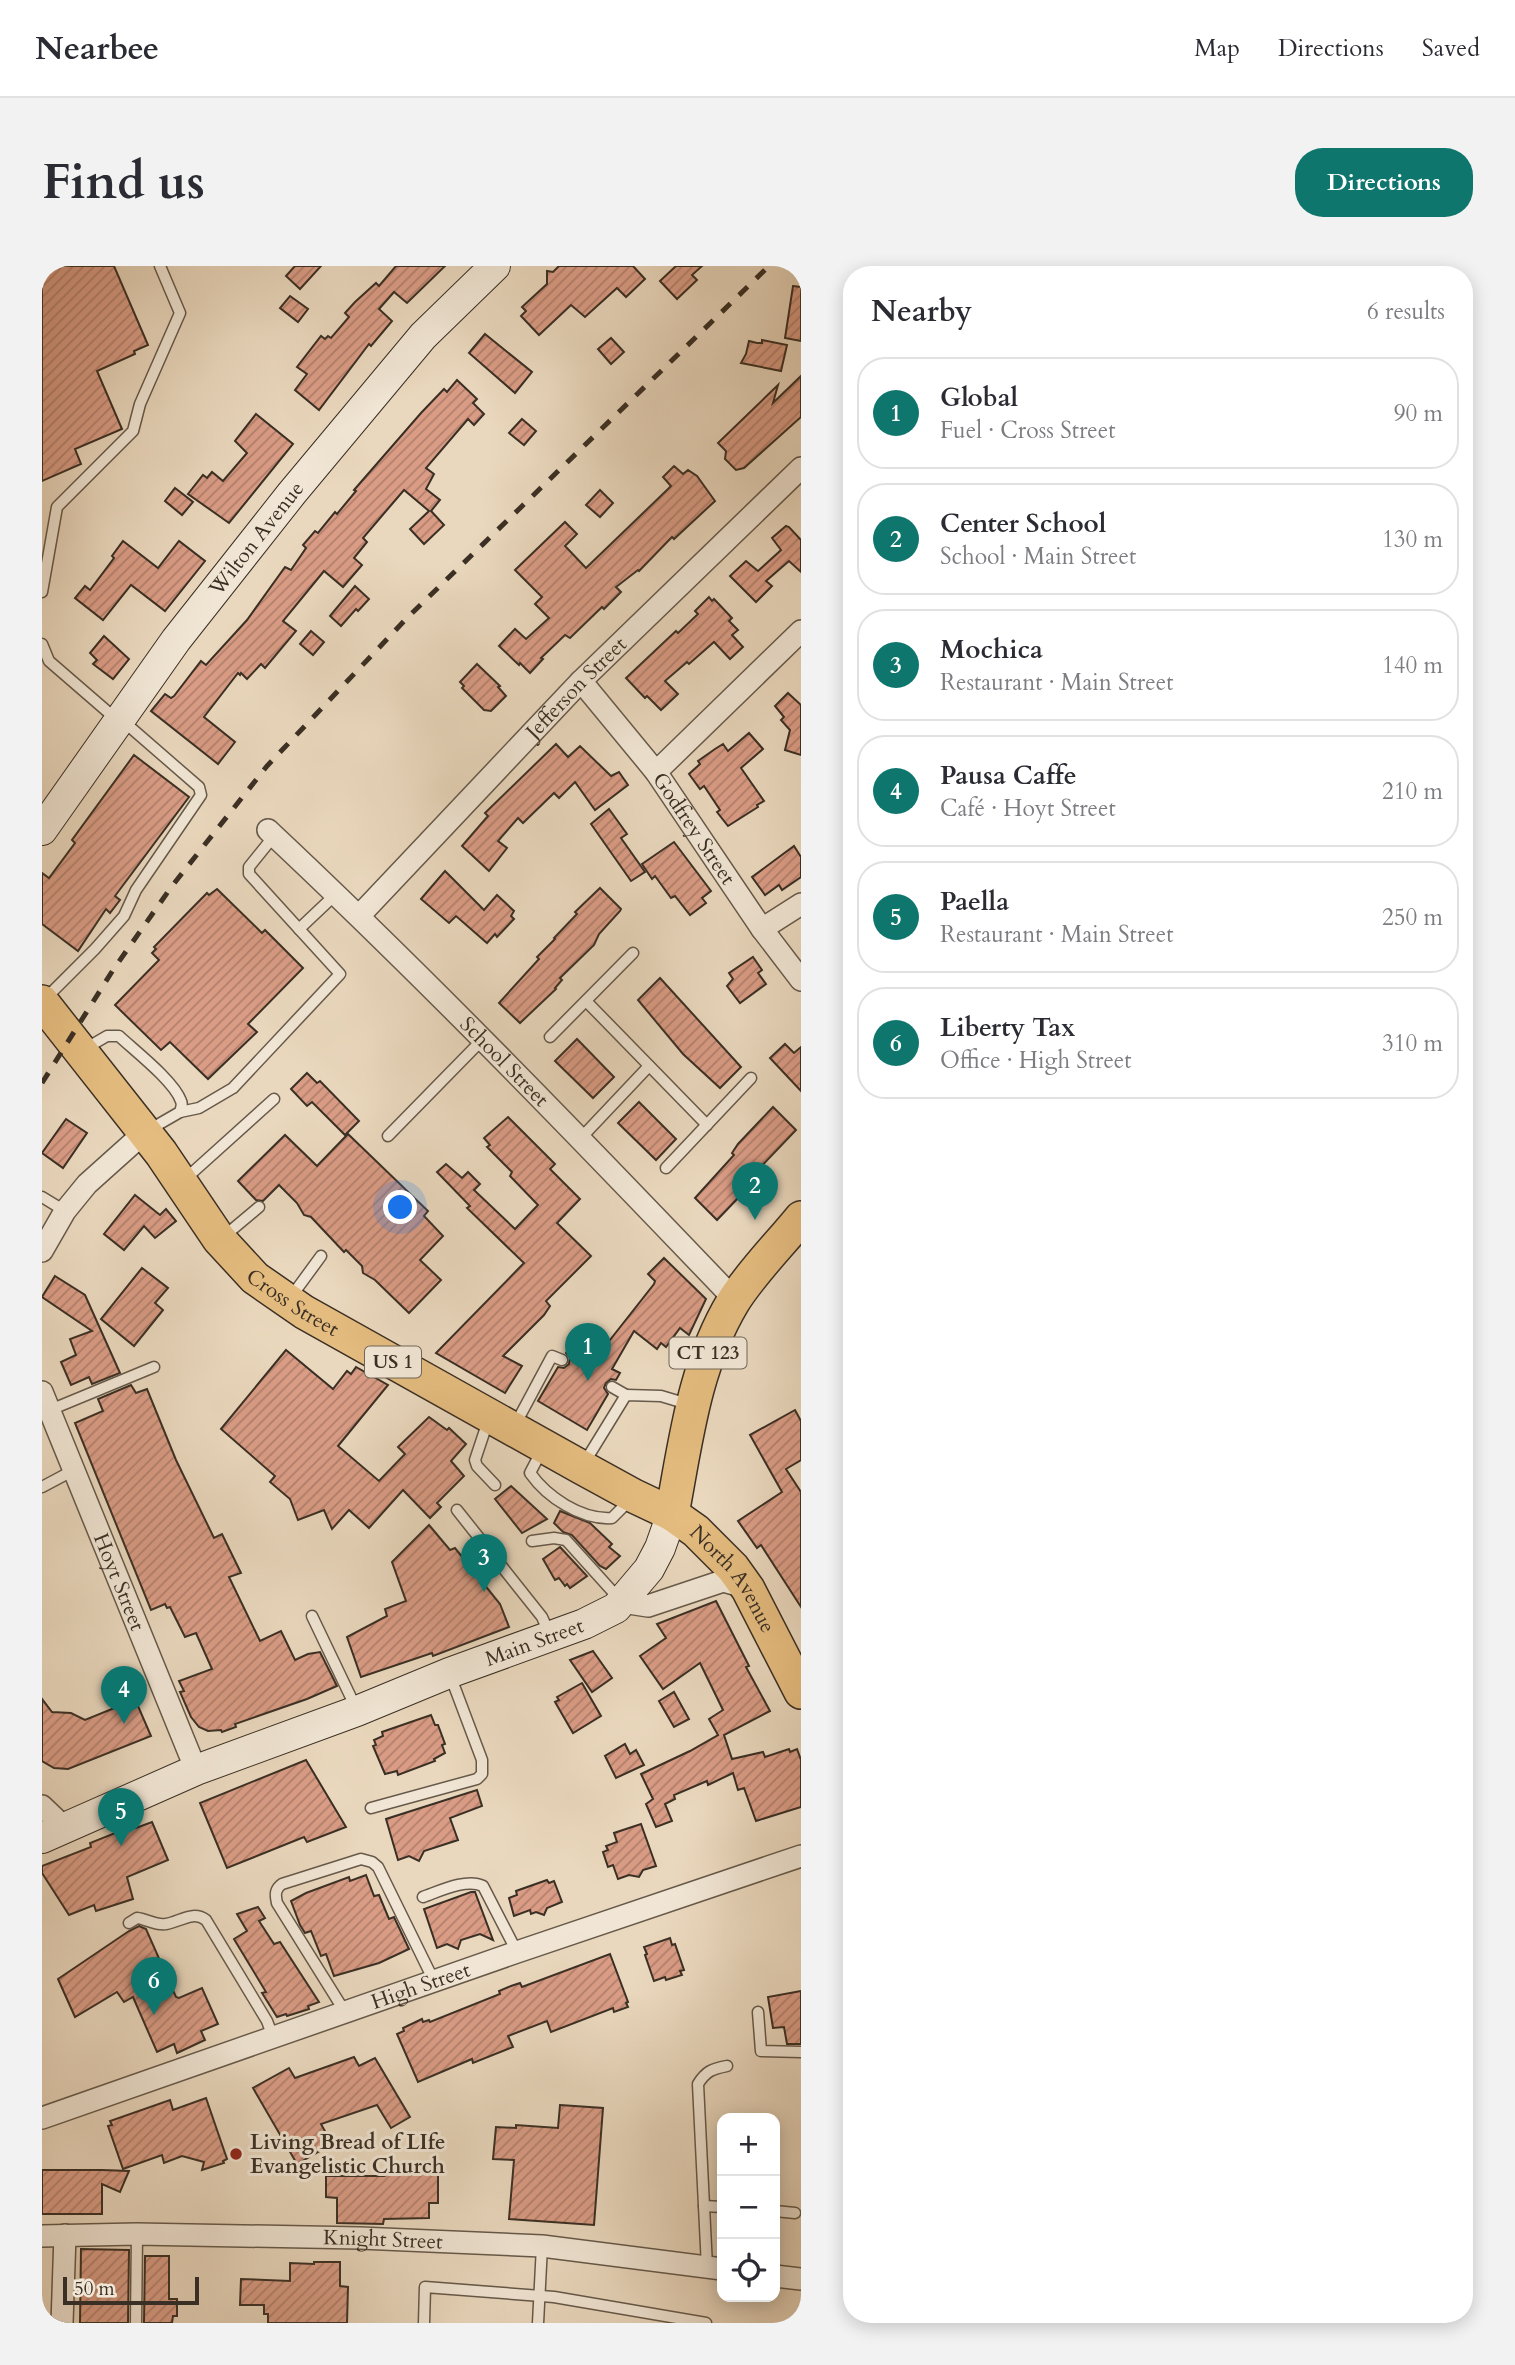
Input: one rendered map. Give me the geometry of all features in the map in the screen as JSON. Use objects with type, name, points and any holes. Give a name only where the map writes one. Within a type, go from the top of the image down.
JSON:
[{"type":"main road","name":"Wilton Avenue","points":[[42,830],[176,639],[309,472],[423,336],[486,269]]},
{"type":"main road","name":"Cross Street","points":[[42,1002],[145,1132],[219,1240],[255,1278],[287,1302],[544,1447],[672,1514]]},
{"type":"main road","name":"Main Street","points":[[53,1832],[196,1770],[584,1624],[616,1608],[649,1569],[660,1548],[672,1514],[692,1405],[706,1357],[734,1300],[801,1218]]},
{"type":"main road","name":"North Avenue","points":[[672,1514],[718,1551],[748,1589],[801,1692]]},
{"type":"street","name":"Jefferson Street","points":[[359,916],[581,681],[801,468]]},
{"type":"street","points":[[656,772],[801,631]]},
{"type":"street","name":"Godfrey Street","points":[[581,681],[656,772],[762,929],[801,980]]},
{"type":"street","name":"School Street","points":[[271,833],[359,916],[482,1040],[734,1300]]},
{"type":"street","points":[[762,929],[801,904]]},
{"type":"street","points":[[42,1251],[65,1210],[87,1184],[145,1132]]},
{"type":"street","name":"Hoyt Street","points":[[46,1401],[196,1770]]},
{"type":"street","points":[[622,1602],[648,1606],[723,1581],[748,1589]]},
{"type":"street","points":[[42,1806],[53,1832]]},
{"type":"street","name":"High Street","points":[[42,2118],[801,1856]]},
{"type":"street","name":"Knight Street","points":[[42,2236],[137,2234],[541,2246],[715,2268]]},
{"type":"street","points":[[62,2323],[65,2235]]},
{"type":"street","points":[[780,2277],[801,2279]]},
{"type":"lane","points":[[42,592],[57,507],[133,431],[140,404],[180,313],[160,266]]},
{"type":"lane","points":[[42,645],[49,661],[199,788],[201,795],[136,891],[124,916],[42,1002]]},
{"type":"lane","points":[[145,1132],[180,1112],[199,1108],[233,1088],[340,974],[249,874],[249,867],[271,833]]},
{"type":"lane","points":[[299,929],[336,894]]},
{"type":"lane","points":[[550,1037],[633,953]]},
{"type":"lane","points":[[586,1000],[707,1125]]},
{"type":"lane","points":[[81,1052],[107,1035],[119,1036],[167,1080],[181,1101],[180,1112]]},
{"type":"lane","points":[[388,1136],[482,1040]]},
{"type":"lane","points":[[580,1139],[649,1066]]},
{"type":"lane","points":[[666,1168],[751,1079]]},
{"type":"lane","points":[[181,1183],[274,1099]]},
{"type":"lane","points":[[42,1196],[65,1210]]},
{"type":"lane","points":[[219,1240],[259,1207]]},
{"type":"lane","points":[[287,1302],[321,1256]]},
{"type":"lane","points":[[495,1485],[475,1461],[552,1356],[562,1360]]},
{"type":"lane","points":[[46,1401],[154,1367]]},
{"type":"lane","points":[[612,1387],[626,1395],[661,1396],[692,1405]]},
{"type":"lane","points":[[581,1467],[626,1395]]},
{"type":"lane","points":[[544,1447],[530,1473],[542,1490],[583,1514],[612,1518],[634,1496]]},
{"type":"lane","points":[[42,1487],[74,1470]]},
{"type":"lane","points":[[457,1510],[542,1616],[550,1636]]},
{"type":"lane","points":[[532,1541],[554,1538],[566,1540],[622,1602]]},
{"type":"lane","points":[[312,1616],[358,1711]]},
{"type":"lane","points":[[371,1808],[477,1779],[482,1774],[482,1760],[449,1673]]},
{"type":"lane","points":[[345,2012],[277,1903],[275,1895],[282,1884],[361,1859],[372,1862],[378,1867],[434,1981]]},
{"type":"lane","points":[[423,1896],[468,1883],[483,1886],[517,1952]]},
{"type":"lane","points":[[129,1923],[137,1918],[160,1924],[193,1916],[201,1916],[206,1920],[267,2021],[272,2038]]},
{"type":"lane","points":[[758,2012],[761,2051],[801,2052]]},
{"type":"lane","points":[[715,2268],[704,2206],[698,2084],[704,2074],[712,2069],[727,2066]]},
{"type":"lane","points":[[704,2206],[717,2207]]},
{"type":"lane","points":[[780,2212],[795,2213]]},
{"type":"lane","points":[[136,2323],[137,2234]]},
{"type":"lane","points":[[538,2323],[541,2246]]},
{"type":"lane","points":[[424,2323],[425,2287],[540,2295],[706,2323]]},
{"type":"building","points":[[42,266],[114,266],[148,345],[134,351],[135,354],[97,371],[122,429],[75,449],[81,464],[42,481]]},
{"type":"building","points":[[295,266],[321,266],[300,289],[286,276]]},
{"type":"building","points":[[396,266],[445,266],[407,303],[394,292],[379,309],[392,321],[371,346],[369,344],[319,410],[295,390],[307,374],[297,367],[321,336],[325,339],[328,336],[331,338],[349,317],[345,313],[376,283],[379,286]]},
{"type":"building","points":[[559,266],[633,266],[645,279],[626,297],[617,288],[585,317],[571,305],[539,335],[521,316],[526,311],[522,307],[547,284],[547,271],[553,272]]},
{"type":"building","points":[[676,266],[702,266],[692,275],[697,280],[677,299],[660,281]]},
{"type":"building","points":[[793,286],[801,287],[801,341],[785,338]]},
{"type":"building","points":[[290,296],[308,309],[298,322],[280,308]]},
{"type":"building","points":[[485,334],[532,372],[515,393],[469,353]]},
{"type":"building","points":[[611,338],[624,352],[611,364],[598,349]]},
{"type":"building","points":[[762,340],[787,345],[781,371],[741,363],[749,341],[762,343]]},
{"type":"building","points":[[801,376],[801,417],[744,468],[736,470],[725,459],[726,451],[718,443],[778,385],[773,403]]},
{"type":"building","points":[[457,380],[477,399],[473,403],[484,414],[474,425],[468,419],[426,468],[434,474],[426,489],[440,500],[431,511],[444,525],[424,544],[410,529],[429,511],[404,490],[363,538],[367,542],[354,558],[362,565],[343,587],[324,571],[283,621],[296,631],[265,668],[261,664],[247,679],[238,673],[204,717],[235,742],[218,764],[151,711],[165,694],[171,698],[174,696],[201,661],[206,665],[247,620],[285,567],[291,570],[306,548],[303,545],[315,531],[318,533],[335,512],[337,514],[356,491],[354,490],[421,413],[444,389],[447,392]]},
{"type":"building","points":[[256,414],[293,444],[229,523],[188,494],[203,475],[207,478],[212,472],[223,481],[247,453],[235,441]]},
{"type":"building","points":[[522,419],[536,431],[524,445],[509,433]]},
{"type":"building","points":[[674,466],[683,474],[688,470],[697,476],[715,501],[674,539],[672,537],[639,571],[616,587],[621,592],[604,609],[602,607],[570,638],[565,635],[530,673],[520,663],[519,665],[499,646],[515,629],[526,639],[549,618],[535,604],[542,597],[515,570],[565,522],[577,534],[565,546],[586,568],[671,486],[663,477]]},
{"type":"building","points":[[175,488],[193,502],[182,515],[165,501]]},
{"type":"building","points":[[600,490],[613,503],[600,517],[586,505]]},
{"type":"building","points":[[786,526],[801,540],[801,572],[789,561],[766,581],[772,586],[756,602],[730,576],[746,561],[758,571],[781,550],[772,538]]},
{"type":"building","points":[[123,541],[158,568],[179,541],[205,561],[165,611],[131,585],[103,620],[75,598],[85,586],[90,590]]},
{"type":"building","points":[[355,586],[369,599],[341,626],[330,616]]},
{"type":"building","points":[[709,597],[732,618],[729,621],[738,630],[732,635],[743,647],[730,659],[714,642],[689,664],[687,662],[665,681],[678,694],[661,710],[626,678],[698,614],[695,611]]},
{"type":"building","points":[[311,631],[324,642],[313,655],[300,644]]},
{"type":"building","points":[[104,636],[129,659],[113,679],[93,664],[97,660],[90,653]]},
{"type":"building","points":[[477,664],[500,686],[498,687],[506,696],[491,711],[484,710],[462,688],[464,686],[460,682]]},
{"type":"building","points":[[788,693],[801,705],[801,755],[785,750],[790,730],[781,720],[784,717],[775,706]]},
{"type":"building","points":[[749,733],[763,749],[741,768],[764,801],[728,826],[717,812],[720,810],[704,786],[700,789],[689,774],[700,764],[698,761],[715,749],[723,744],[728,751]]},
{"type":"building","points":[[556,744],[568,757],[580,746],[611,776],[619,772],[628,785],[595,810],[575,782],[559,798],[554,793],[523,823],[518,818],[498,841],[507,848],[489,871],[462,846],[488,816],[485,813]]},
{"type":"building","points":[[134,755],[189,797],[115,896],[120,900],[110,913],[106,909],[78,951],[42,924],[42,873],[49,878],[75,843],[72,840]]},
{"type":"building","points":[[609,809],[627,834],[621,838],[645,872],[631,881],[591,824]]},
{"type":"building","points":[[674,842],[711,891],[702,898],[706,903],[690,915],[675,896],[671,898],[655,876],[652,879],[642,864]]},
{"type":"building","points":[[794,846],[801,857],[801,877],[782,890],[779,885],[765,895],[752,877]]},
{"type":"building","points":[[445,871],[484,910],[497,895],[514,911],[511,916],[514,919],[497,937],[495,934],[487,943],[456,916],[449,923],[421,899]]},
{"type":"building","points":[[600,888],[620,911],[599,934],[594,945],[560,978],[562,980],[556,989],[520,1023],[499,1003],[577,914],[575,912]]},
{"type":"building","points":[[217,889],[262,933],[265,930],[303,968],[248,1024],[257,1032],[208,1079],[170,1042],[161,1050],[115,1005],[159,960],[152,953],[156,949],[154,947],[207,893],[209,895]]},
{"type":"building","points":[[753,957],[762,970],[758,973],[766,984],[740,1003],[727,986],[733,979],[729,973]]},
{"type":"building","points":[[660,978],[741,1067],[720,1088],[683,1054],[638,1000]]},
{"type":"building","points":[[577,1039],[614,1077],[593,1098],[555,1061]]},
{"type":"building","points":[[785,1044],[794,1053],[801,1047],[801,1091],[770,1058]]},
{"type":"building","points":[[307,1073],[317,1083],[320,1081],[359,1121],[345,1135],[312,1102],[307,1106],[291,1089]]},
{"type":"building","points":[[639,1102],[676,1139],[656,1160],[618,1123]]},
{"type":"building","points":[[773,1107],[796,1130],[755,1173],[757,1175],[739,1193],[741,1195],[717,1220],[695,1198],[734,1155],[732,1153],[738,1144]]},
{"type":"building","points":[[508,1117],[555,1164],[550,1169],[580,1199],[557,1223],[591,1256],[546,1301],[550,1306],[544,1315],[503,1356],[522,1366],[505,1393],[436,1353],[524,1263],[467,1208],[470,1206],[437,1172],[446,1164],[462,1178],[468,1172],[480,1184],[474,1190],[515,1229],[538,1205],[510,1176],[512,1172],[487,1147],[490,1145],[484,1138]]},
{"type":"building","points":[[66,1119],[87,1133],[63,1168],[42,1153]]},
{"type":"building","points":[[348,1134],[428,1211],[424,1216],[443,1236],[420,1260],[441,1280],[409,1313],[375,1280],[363,1273],[362,1266],[346,1250],[344,1252],[311,1217],[304,1215],[297,1203],[279,1185],[263,1201],[256,1200],[238,1181],[285,1135],[317,1166]]},
{"type":"building","points":[[135,1195],[160,1215],[166,1209],[176,1221],[155,1238],[144,1226],[124,1250],[104,1234]]},
{"type":"building","points":[[664,1258],[706,1299],[689,1335],[680,1328],[666,1347],[661,1343],[657,1349],[634,1331],[612,1369],[620,1373],[616,1380],[611,1379],[606,1383],[604,1388],[608,1394],[587,1430],[538,1401],[558,1367],[564,1368],[569,1364],[570,1358],[566,1353],[571,1345],[578,1349],[587,1334],[606,1345],[654,1284],[655,1281],[648,1274]]},
{"type":"building","points":[[142,1268],[168,1288],[155,1303],[163,1310],[134,1346],[101,1319]]},
{"type":"building","points":[[55,1276],[85,1295],[120,1373],[92,1384],[89,1377],[71,1385],[61,1362],[76,1355],[70,1339],[92,1331],[42,1297]]},
{"type":"building","points":[[286,1350],[333,1389],[347,1371],[351,1374],[356,1367],[388,1385],[338,1446],[379,1481],[405,1454],[398,1447],[429,1417],[447,1430],[449,1428],[466,1444],[451,1461],[464,1476],[437,1503],[441,1507],[430,1518],[403,1490],[369,1528],[349,1510],[332,1529],[324,1510],[298,1520],[290,1499],[270,1482],[275,1476],[221,1429]]},
{"type":"building","points":[[131,1385],[136,1393],[147,1389],[176,1460],[214,1538],[222,1534],[241,1573],[229,1577],[260,1641],[281,1631],[295,1660],[320,1652],[337,1686],[235,1724],[236,1727],[222,1732],[199,1727],[191,1717],[180,1692],[184,1691],[179,1681],[212,1669],[196,1633],[185,1637],[170,1607],[167,1608],[165,1604],[151,1610],[75,1423],[103,1411],[98,1399]]},
{"type":"building","points":[[795,1410],[801,1421],[801,1460],[786,1469],[801,1492],[801,1607],[761,1545],[757,1548],[738,1521],[782,1492],[750,1435]]},
{"type":"building","points":[[511,1486],[547,1519],[522,1533],[495,1499]]},
{"type":"building","points":[[560,1511],[590,1523],[612,1544],[609,1547],[620,1556],[606,1569],[600,1566],[572,1535],[563,1532],[554,1523]]},
{"type":"building","points":[[429,1525],[450,1550],[455,1548],[500,1604],[509,1627],[433,1656],[432,1653],[361,1677],[347,1637],[387,1616],[385,1609],[406,1601],[392,1562]]},
{"type":"building","points":[[560,1547],[587,1576],[570,1588],[559,1578],[555,1580],[543,1559]]},
{"type":"building","points":[[716,1601],[749,1666],[746,1667],[770,1711],[724,1735],[732,1759],[763,1752],[765,1757],[797,1749],[801,1760],[801,1807],[756,1821],[744,1788],[738,1790],[733,1773],[708,1785],[707,1781],[674,1795],[675,1799],[665,1804],[672,1821],[656,1827],[646,1804],[653,1799],[641,1774],[718,1735],[709,1719],[723,1710],[700,1663],[663,1689],[640,1656],[666,1638],[657,1624]]},
{"type":"building","points":[[593,1651],[612,1678],[592,1692],[570,1660]]},
{"type":"building","points":[[582,1683],[601,1716],[573,1733],[555,1702],[559,1700],[557,1697]]},
{"type":"building","points":[[127,1685],[151,1736],[68,1769],[54,1768],[42,1761],[42,1699],[52,1712],[71,1713],[85,1720],[117,1707],[111,1692]]},
{"type":"building","points":[[674,1692],[689,1719],[674,1727],[659,1701]]},
{"type":"building","points":[[431,1715],[445,1744],[442,1745],[445,1753],[434,1759],[435,1761],[398,1775],[397,1771],[385,1774],[373,1746],[376,1745],[374,1740],[383,1736],[382,1732]]},
{"type":"building","points":[[625,1744],[630,1754],[636,1750],[644,1765],[616,1778],[605,1756]]},
{"type":"building","points":[[306,1760],[346,1827],[307,1842],[304,1837],[227,1868],[200,1803]]},
{"type":"building","points":[[477,1790],[482,1806],[450,1818],[458,1840],[424,1851],[419,1861],[409,1856],[398,1860],[386,1819]]},
{"type":"building","points":[[152,1822],[168,1860],[127,1877],[133,1899],[96,1911],[94,1905],[69,1915],[42,1873],[42,1866],[91,1847],[90,1843],[135,1825],[136,1828]]},
{"type":"building","points":[[641,1824],[656,1866],[643,1870],[639,1877],[629,1875],[618,1879],[613,1865],[608,1867],[603,1852],[608,1850],[606,1846],[617,1842],[614,1833]]},
{"type":"building","points":[[366,1875],[374,1896],[379,1895],[389,1919],[394,1917],[409,1949],[379,1963],[334,1976],[326,1954],[321,1956],[311,1931],[305,1933],[300,1925],[291,1901],[349,1877],[350,1881]]},
{"type":"building","points":[[547,1880],[549,1883],[554,1881],[562,1902],[547,1908],[544,1915],[536,1912],[531,1914],[530,1910],[514,1916],[509,1898],[517,1895],[516,1891]]},
{"type":"building","points":[[475,1892],[493,1940],[480,1934],[461,1940],[458,1949],[447,1944],[437,1948],[424,1909]]},
{"type":"building","points":[[258,1907],[265,1918],[259,1921],[274,1944],[280,1942],[319,2002],[308,2006],[309,2009],[277,2017],[262,1993],[266,1992],[234,1939],[247,1931],[237,1914]]},
{"type":"building","points":[[139,1926],[146,1929],[176,1997],[202,1988],[218,2024],[201,2031],[205,2040],[177,2053],[174,2044],[157,2052],[133,1997],[124,2002],[117,1992],[75,2017],[58,1979]]},
{"type":"building","points":[[670,1938],[672,1945],[675,1944],[684,1970],[680,1971],[682,1975],[654,1981],[644,1947]]},
{"type":"building","points":[[610,1954],[628,2007],[614,2012],[613,2008],[551,2032],[547,2021],[508,2036],[513,2047],[473,2063],[472,2059],[418,2082],[397,2034],[404,2031],[403,2028],[422,2019],[423,2022],[430,2022],[500,1994],[499,1991],[511,1986],[520,1983],[522,1987]]},
{"type":"building","points":[[801,1991],[801,2044],[787,2044],[784,2027],[773,2028],[768,1997]]},
{"type":"building","points":[[354,2057],[359,2066],[375,2058],[410,2117],[391,2128],[377,2105],[321,2124],[332,2144],[297,2164],[253,2088],[289,2068],[295,2078]]},
{"type":"building","points":[[206,2098],[227,2159],[224,2163],[202,2170],[204,2162],[182,2156],[164,2163],[162,2155],[123,2169],[108,2126],[112,2125],[110,2121],[170,2100],[173,2110]]},
{"type":"building","points":[[560,2105],[603,2108],[594,2225],[509,2219],[514,2160],[493,2159],[496,2127],[516,2128],[516,2125],[558,2128]]},
{"type":"building","points":[[420,2164],[438,2165],[438,2203],[429,2203],[429,2218],[384,2219],[383,2224],[337,2223],[337,2198],[326,2197],[326,2176],[384,2176]]},
{"type":"building","points":[[42,2170],[129,2171],[120,2192],[102,2184],[102,2214],[42,2214]]},
{"type":"building","points":[[81,2249],[129,2250],[128,2323],[80,2323]]},
{"type":"building","points":[[145,2256],[169,2256],[169,2299],[177,2299],[177,2316],[173,2316],[172,2323],[144,2323]]},
{"type":"building","points":[[340,2262],[340,2286],[348,2287],[347,2323],[268,2323],[264,2305],[240,2305],[241,2279],[290,2281],[290,2263]]},
{"type":"railway","points":[[42,1083],[113,970],[172,886],[267,766],[407,618],[769,266]]},
{"type":"place","name":"Center School","points":[[755,1220]]},
{"type":"place","name":"Global","points":[[588,1381]]},
{"type":"place","name":"Mochica","points":[[484,1592]]},
{"type":"place","name":"Pausa Caffe","points":[[124,1724]]},
{"type":"place","name":"Paella","points":[[121,1846]]},
{"type":"place","name":"Liberty Tax","points":[[154,2015]]},
{"type":"place","name":"Living Bread of LIfe Evangelistic Church","points":[[236,2154]]}]
